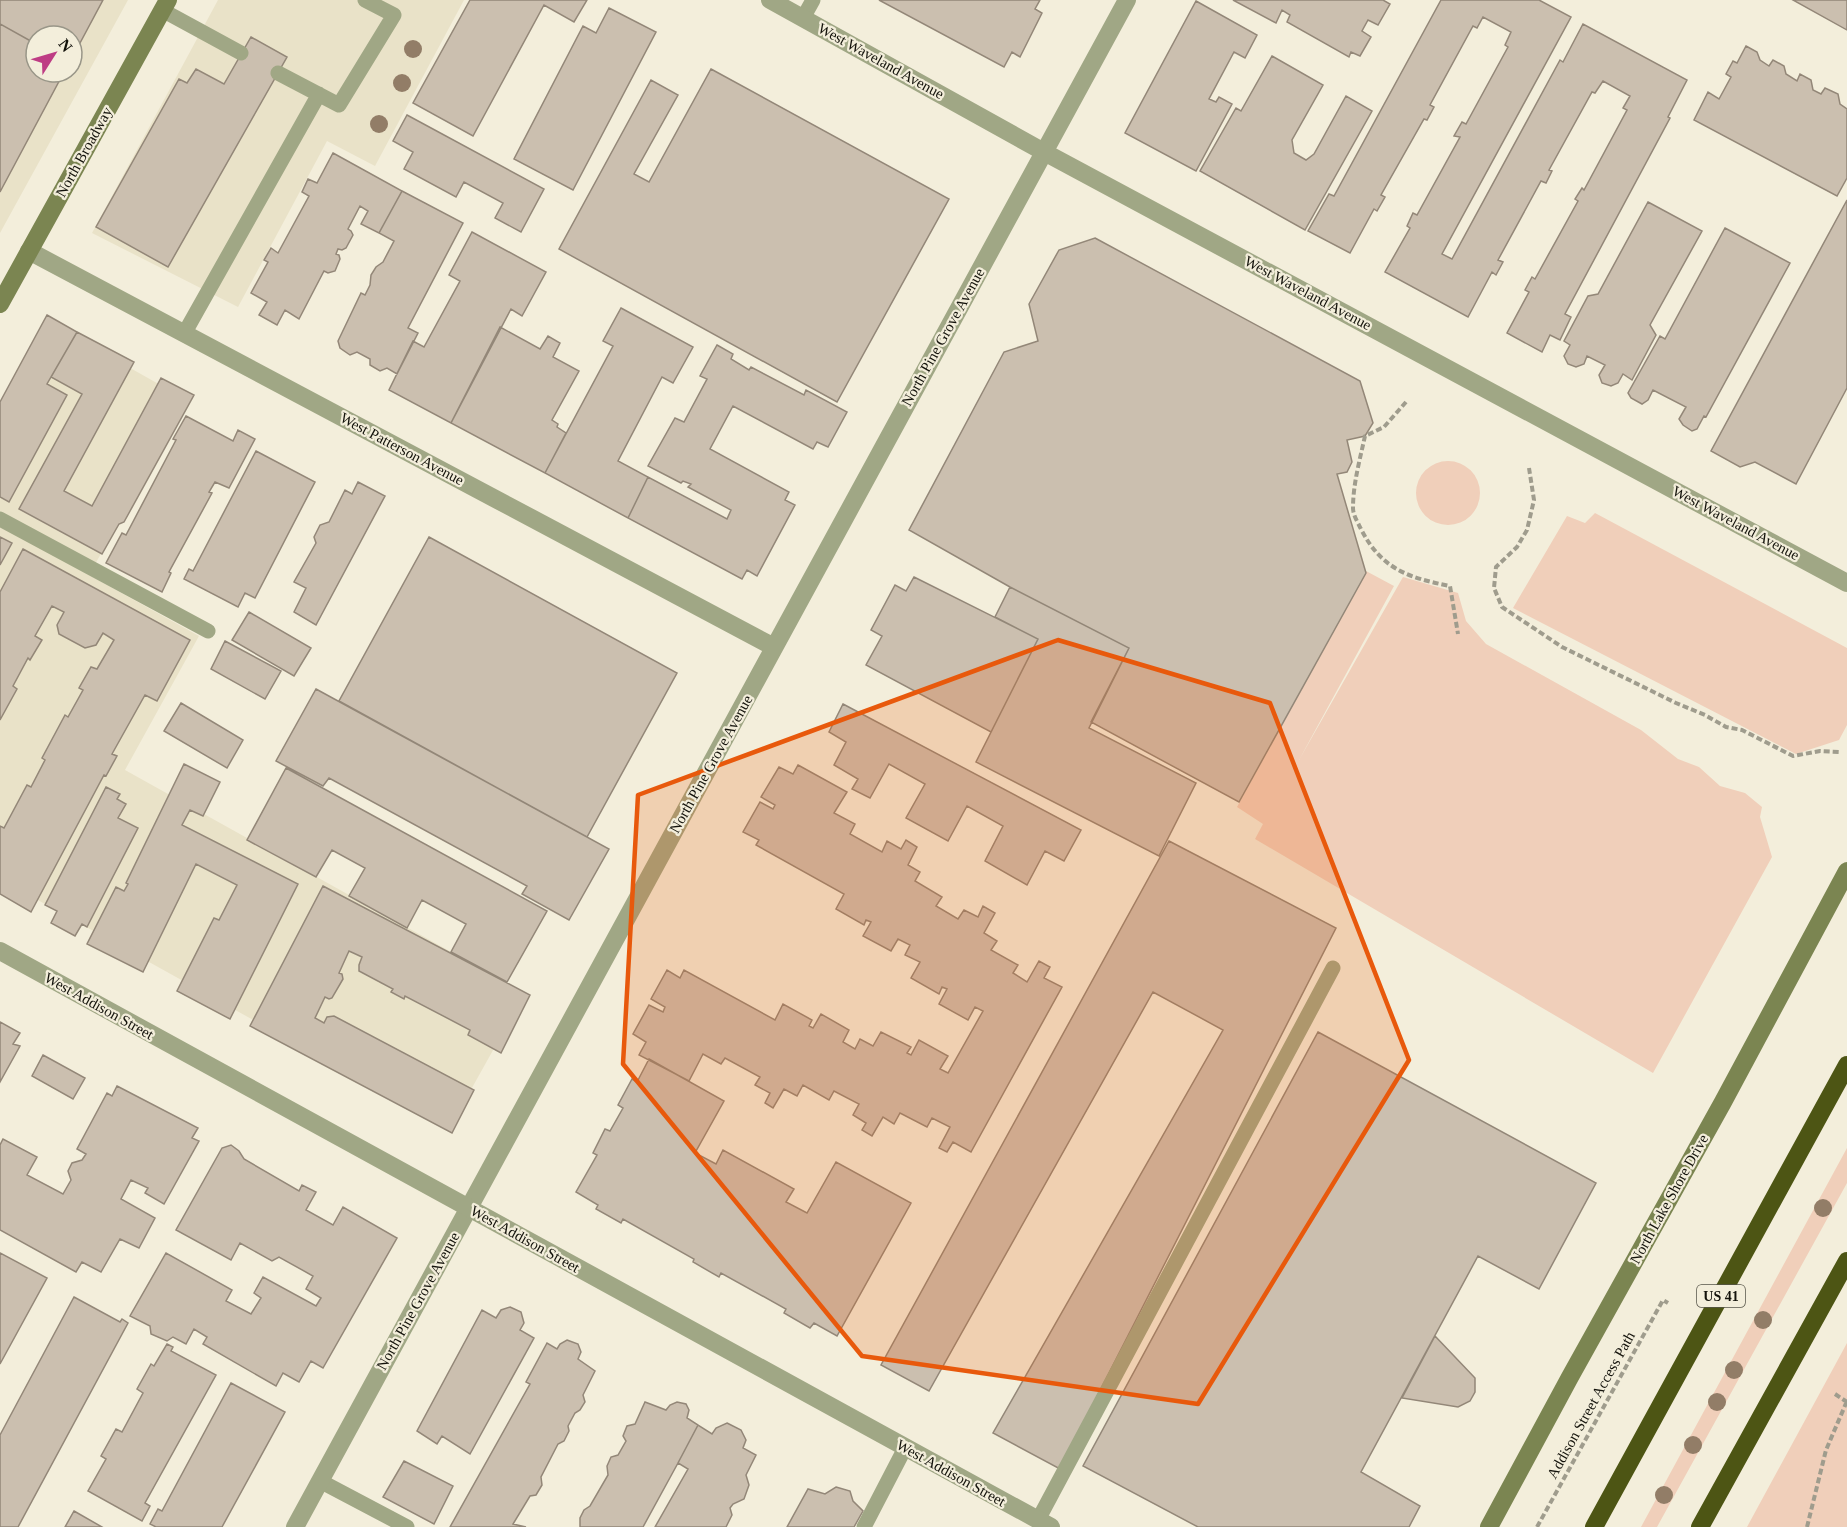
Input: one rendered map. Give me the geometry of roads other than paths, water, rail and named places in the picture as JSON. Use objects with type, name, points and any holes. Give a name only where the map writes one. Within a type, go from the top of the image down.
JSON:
[{"type":"highway","name":"US 41","points":[[1594,1527],[1847,1065]]},
{"type":"highway","points":[[1700,1527],[1847,1261]]},
{"type":"main road","name":"North Broadway","points":[[0,304],[165,5]]},
{"type":"main road","name":"North Lake Shore Drive","points":[[1489,1527],[1847,871]]},
{"type":"street","name":"West Waveland Avenue","points":[[770,0],[1044,152],[1847,583]]},
{"type":"street","name":"North Pine Grove Avenue","points":[[295,1527],[1127,0]]},
{"type":"street","name":"West Patterson Avenue","points":[[29,251],[774,647]]},
{"type":"street","name":"West Addison Street","points":[[0,951],[1044,1523]]},
{"type":"lane","points":[[278,73],[339,105],[394,15],[365,0]]},
{"type":"lane","points":[[803,18],[813,0]]},
{"type":"lane","points":[[165,5],[241,53]]},
{"type":"lane","points":[[184,334],[319,94]]},
{"type":"lane","points":[[0,519],[208,631]]},
{"type":"lane","points":[[1044,1523],[1333,968]]},
{"type":"lane","points":[[864,1527],[905,1448]]},
{"type":"lane","points":[[320,1481],[407,1527]]}]
